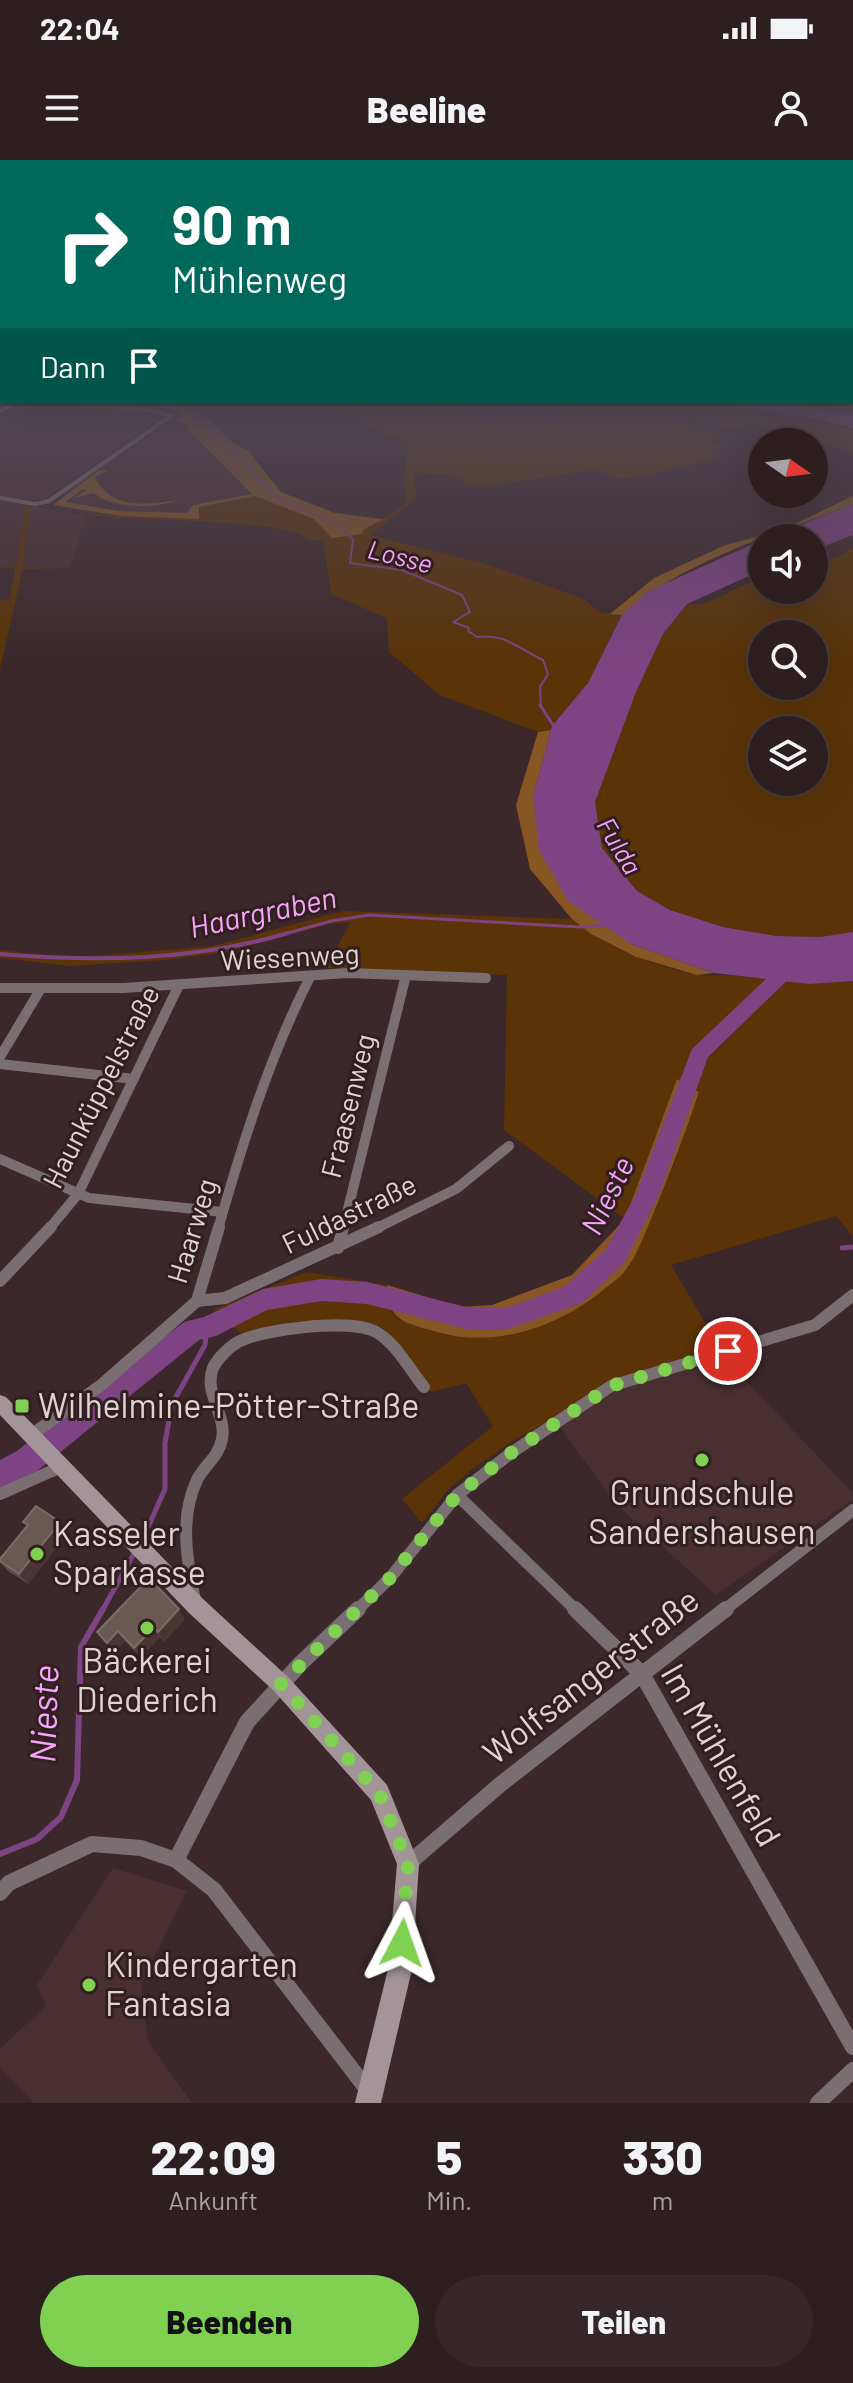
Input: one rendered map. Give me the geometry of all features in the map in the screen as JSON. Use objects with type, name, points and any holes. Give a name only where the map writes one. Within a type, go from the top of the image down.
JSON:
[{"type":"main road","points":[[0,1403],[196,1606],[281,1684],[379,1793],[408,1864],[400,1969],[370,2098]]},
{"type":"street","points":[[0,498],[29,503],[49,501],[74,484]]},
{"type":"street","name":"Wiesenweg","points":[[0,988],[40,990],[179,985],[326,974],[486,978]]},
{"type":"street","name":"Fraasenweg","points":[[338,1248],[406,975]]},
{"type":"street","name":"Haarweg","points":[[34,1437],[100,1386],[197,1301],[252,1113],[282,1032],[310,977]]},
{"type":"street","name":"Haunküppelstraße","points":[[0,1281],[59,1219],[78,1194],[179,985]]},
{"type":"street","points":[[0,1057],[40,990]]},
{"type":"street","points":[[0,1064],[134,1079]]},
{"type":"street","name":"Fuldastraße","points":[[197,1301],[225,1298],[338,1248],[456,1189],[509,1146]]},
{"type":"street","points":[[0,1159],[78,1194],[223,1212]]},
{"type":"street","points":[[176,1860],[247,1722],[281,1684],[390,1578],[457,1495],[511,1453],[611,1386],[815,1325],[853,1295]]},
{"type":"street","points":[[196,1606],[187,1558],[186,1514],[198,1479],[218,1451],[225,1424],[211,1394],[213,1367],[238,1342],[321,1326],[375,1330],[424,1387]]},
{"type":"street","points":[[0,1494],[60,1463]]},
{"type":"street","name":"Im Mühlenfeld","points":[[457,1495],[642,1674],[853,2047]]},
{"type":"street","name":"Wolfsangerstraße","points":[[408,1864],[502,1783],[853,1510]]},
{"type":"street","points":[[0,1893],[9,1883],[92,1844],[141,1848],[176,1860],[214,1890],[370,2098]]},
{"type":"street","points":[[818,2103],[853,2070]]},
{"type":"shaded area","points":[[0,484],[67,484],[46,498],[31,501],[0,496]]},
{"type":"shaded area","points":[[78,484],[242,484],[255,496],[199,519],[91,513],[53,505]]},
{"type":"shaded area","points":[[81,484],[99,484],[110,495],[130,503],[179,500],[134,506],[112,502],[93,493],[75,498],[86,490],[83,489],[66,502],[118,511],[187,513],[193,505],[252,494],[242,484],[274,484],[281,492],[335,513],[383,519],[361,534],[332,538],[314,519],[255,496],[199,507],[199,519],[122,516],[53,505]]},
{"type":"shaded area","points":[[405,484],[414,484],[414,501],[370,535],[486,564],[584,599],[599,612],[622,615],[588,683],[551,730],[538,732],[440,695],[389,652],[387,618],[331,594],[323,540],[308,540],[295,533],[240,524],[86,515],[199,519],[199,507],[255,496],[315,519],[331,535],[361,534],[403,506],[407,500]]},
{"type":"shaded area","points":[[467,484],[504,484],[482,487]]},
{"type":"shaded area","points":[[853,496],[853,504],[794,524],[828,508]]},
{"type":"shaded area","points":[[0,500],[25,505],[16,566],[0,567]]},
{"type":"shaded area","points":[[853,504],[853,535],[828,545],[828,524],[802,524]]},
{"type":"shaded area","points":[[25,505],[32,506],[23,567],[70,568],[23,569],[0,669],[0,600],[9,599],[15,569],[0,567],[16,566]]},
{"type":"shaded area","points":[[32,506],[86,515],[70,568],[23,567]]},
{"type":"shaded area","points":[[748,539],[748,544],[674,579],[622,615],[610,614],[654,578],[723,546]]},
{"type":"shaded area","points":[[748,546],[748,576],[687,604],[663,634],[636,692],[595,802],[602,848],[637,891],[670,910],[723,927],[776,936],[820,937],[853,932],[853,981],[809,984],[714,973],[631,944],[568,901],[539,850],[533,796],[552,726],[588,683],[622,615],[648,591]]},
{"type":"shaded area","points":[[853,547],[853,932],[820,937],[776,936],[723,927],[670,910],[637,891],[602,848],[595,802],[636,692],[663,634],[687,604],[705,603],[748,583],[748,604],[828,604],[828,560]]},
{"type":"shaded area","points":[[551,730],[533,796],[631,944],[714,973],[697,975],[636,957],[591,934],[572,919],[530,869],[516,805],[538,732]]},
{"type":"shaded area","points":[[343,911],[572,919],[629,954],[694,974],[795,981],[853,981],[853,1236],[836,1216],[671,1265],[719,1346],[610,1381],[470,1471],[448,1490],[422,1523],[402,1499],[493,1426],[466,1383],[431,1392],[396,1342],[382,1328],[370,1323],[314,1322],[241,1333],[214,1309],[307,1272],[387,1285],[387,1306],[397,1319],[451,1336],[509,1336],[624,1273],[674,1164],[699,1092],[677,1080],[625,1219],[504,1130],[507,975],[325,968],[351,922],[329,924],[221,953],[165,960],[69,966],[0,958],[0,950],[71,958],[213,946]]},
{"type":"shaded area","points":[[677,1079],[699,1092],[671,1171],[637,1252],[617,1279],[565,1315],[503,1336],[459,1337],[407,1323],[395,1314],[388,1298],[387,1285],[460,1307],[492,1305],[572,1275],[625,1219]]},
{"type":"shaded area","name":"Grundschule Sandershausen","points":[[725,1359],[853,1493],[853,1499],[716,1595],[617,1505],[559,1426],[612,1392]]},
{"type":"shaded area","name":"Kindergarten Fantasia","points":[[113,1868],[187,1891],[141,1984],[148,2042],[192,2103],[34,2103],[0,2068],[0,2049],[46,2006],[37,1985]]},
{"type":"building","points":[[36,1506],[60,1522],[19,1574],[0,1559],[28,1525],[23,1522]]},
{"type":"building","name":"Bäckerei Diederich","points":[[149,1578],[179,1609],[158,1632],[154,1627],[134,1648],[118,1631],[107,1643],[97,1632]]},
{"type":"waterway","name":"Losse","points":[[263,484],[284,502],[345,531],[353,540],[350,563],[402,570],[462,595],[470,612],[453,622],[469,628],[468,631],[477,637],[496,637],[543,660],[548,674],[540,687],[541,706]]},
{"type":"waterway","name":"Losse","points":[[541,706],[555,728]]},
{"type":"waterway","name":"Haargraben","points":[[281,935],[331,921],[369,915],[579,927],[608,925]]},
{"type":"waterway","name":"Haargraben","points":[[0,954],[73,958],[145,957],[217,949],[288,933]]},
{"type":"waterway","name":"Nieste","points":[[0,1475],[27,1461],[193,1330],[207,1328],[263,1300],[321,1290],[367,1293],[466,1318],[505,1319],[573,1295],[615,1256],[647,1195],[699,1054],[792,965]]},
{"type":"waterway","points":[[842,1248],[853,1247]]},
{"type":"waterway","name":"Nieste","points":[[141,1543],[165,1489],[165,1443],[172,1404],[205,1345],[207,1328]]},
{"type":"waterway","name":"Nieste","points":[[102,1611],[136,1550]]},
{"type":"waterway","name":"Nieste","points":[[0,1854],[37,1839],[61,1817],[77,1780],[81,1647],[103,1609]]},
{"type":"place","name":"Wilhelmine-Pötter-Straße","points":[[22,1406]]},
{"type":"place","name":"Grundschule Sandershausen","points":[[702,1460]]},
{"type":"place","name":"Kasseler Sparkasse","points":[[37,1554]]},
{"type":"place","name":"Bäckerei Diederich","points":[[147,1628]]},
{"type":"place","name":"Kindergarten Fantasia","points":[[89,1985]]},
{"type":"route","points":[[402,1943],[408,1864],[379,1793],[281,1684],[390,1578],[457,1495],[511,1453],[611,1386],[728,1351]]},
{"type":"water label","name":"Fulda","points":[[619,846]]}]
